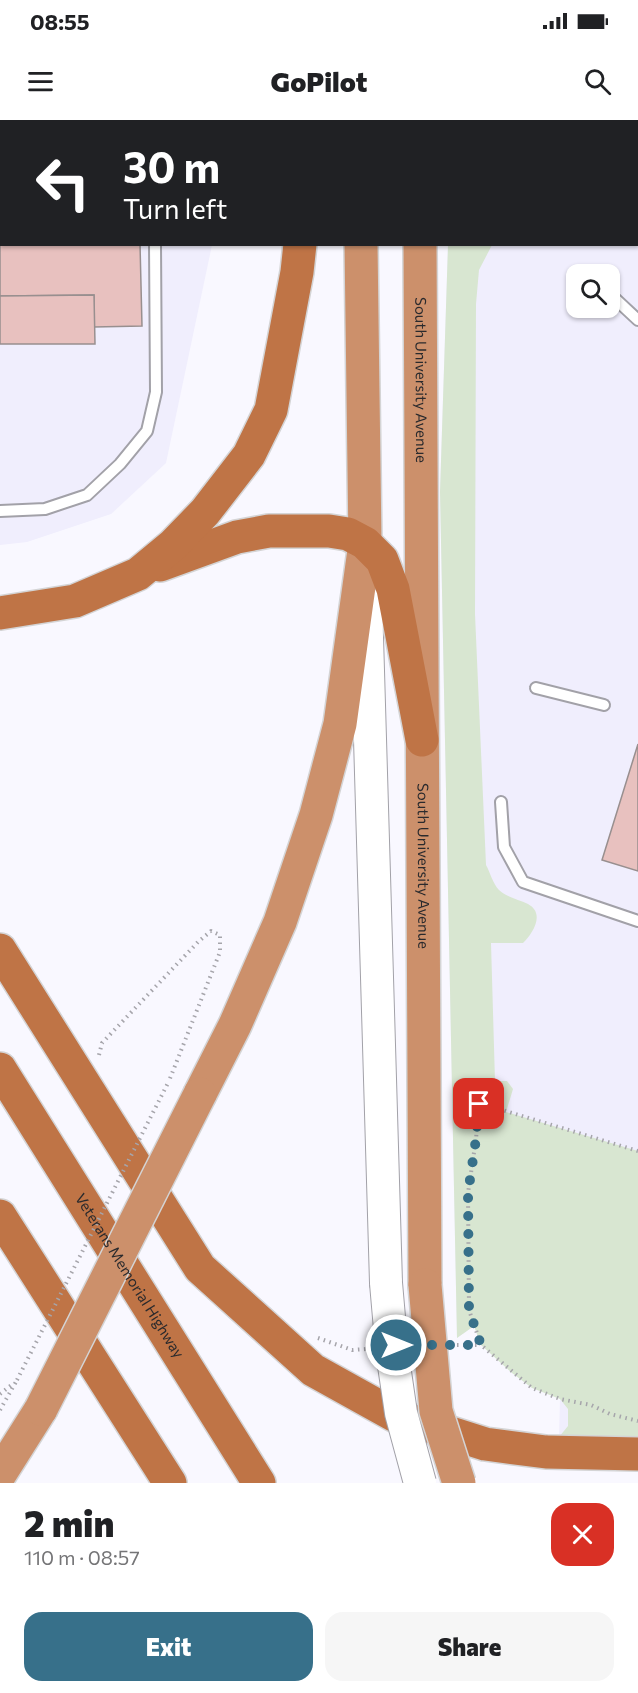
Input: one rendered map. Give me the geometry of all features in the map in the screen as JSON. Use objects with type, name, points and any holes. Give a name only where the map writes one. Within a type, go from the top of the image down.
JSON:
[{"type":"highway","points":[[138,574],[173,545],[205,512],[249,455],[272,410],[300,246]]},
{"type":"highway","points":[[0,1474],[41,1409],[235,1025],[280,922],[315,815],[340,724],[365,543],[361,246]]},
{"type":"highway","name":"South University Avenue","points":[[420,246],[425,1286],[436,1411],[459,1483]]},
{"type":"highway","points":[[0,613],[75,601],[138,574],[237,537],[269,531],[329,531],[348,534],[365,543],[382,560],[393,589],[422,740]]},
{"type":"highway","points":[[0,951],[200,1268],[313,1370],[394,1415],[485,1444],[546,1452],[638,1454]]},
{"type":"highway","name":"Veterans Memorial Highway","points":[[0,1069],[259,1483]]},
{"type":"highway","points":[[0,1216],[170,1483]]},
{"type":"main road","points":[[365,543],[386,1283],[392,1353],[401,1413],[420,1483]]},
{"type":"lane","points":[[0,511],[45,508],[87,495],[120,464],[147,431],[156,392],[154,246]]},
{"type":"lane","points":[[620,303],[638,320]]},
{"type":"lane","points":[[536,688],[604,705]]},
{"type":"lane","points":[[501,802],[504,847],[523,882],[638,921]]},
{"type":"path","points":[[0,1410],[169,1081],[220,952],[220,935],[211,931],[198,942],[102,1043],[99,1057]]},
{"type":"path","points":[[638,1151],[479,1104],[468,1193],[469,1310],[481,1345],[532,1388],[560,1399],[591,1405],[610,1414],[638,1421]]},
{"type":"path","points":[[136,1126],[143,1136]]},
{"type":"path","points":[[318,1337],[352,1350],[374,1348]]},
{"type":"path","points":[[449,1346],[481,1345]]},
{"type":"path","points":[[0,1394],[17,1380]]},
{"type":"shaded area","points":[[0,246],[212,246],[166,463],[111,514],[27,542],[0,545]]},
{"type":"shaded area","points":[[448,246],[638,246],[638,1436],[559,1437],[560,1399],[481,1345],[474,1326],[457,1338],[440,492]]},
{"type":"green space","points":[[448,246],[491,246],[479,270],[476,304],[475,614],[486,865],[499,890],[509,897],[528,904],[533,908],[537,918],[530,935],[523,943],[491,943],[495,1081],[507,1081],[513,1089],[506,1112],[638,1151],[638,1436],[559,1437],[568,1426],[568,1409],[560,1399],[532,1388],[512,1373],[481,1345],[474,1326],[457,1338],[440,492]]},
{"type":"building","points":[[0,246],[140,246],[142,326],[94,327],[94,295],[0,296]]},
{"type":"building","points":[[94,295],[95,344],[0,344],[0,296]]},
{"type":"building","points":[[638,744],[638,871],[602,860]]},
{"type":"route","points":[[396,1345],[481,1345],[469,1310],[468,1193],[479,1104]]}]
